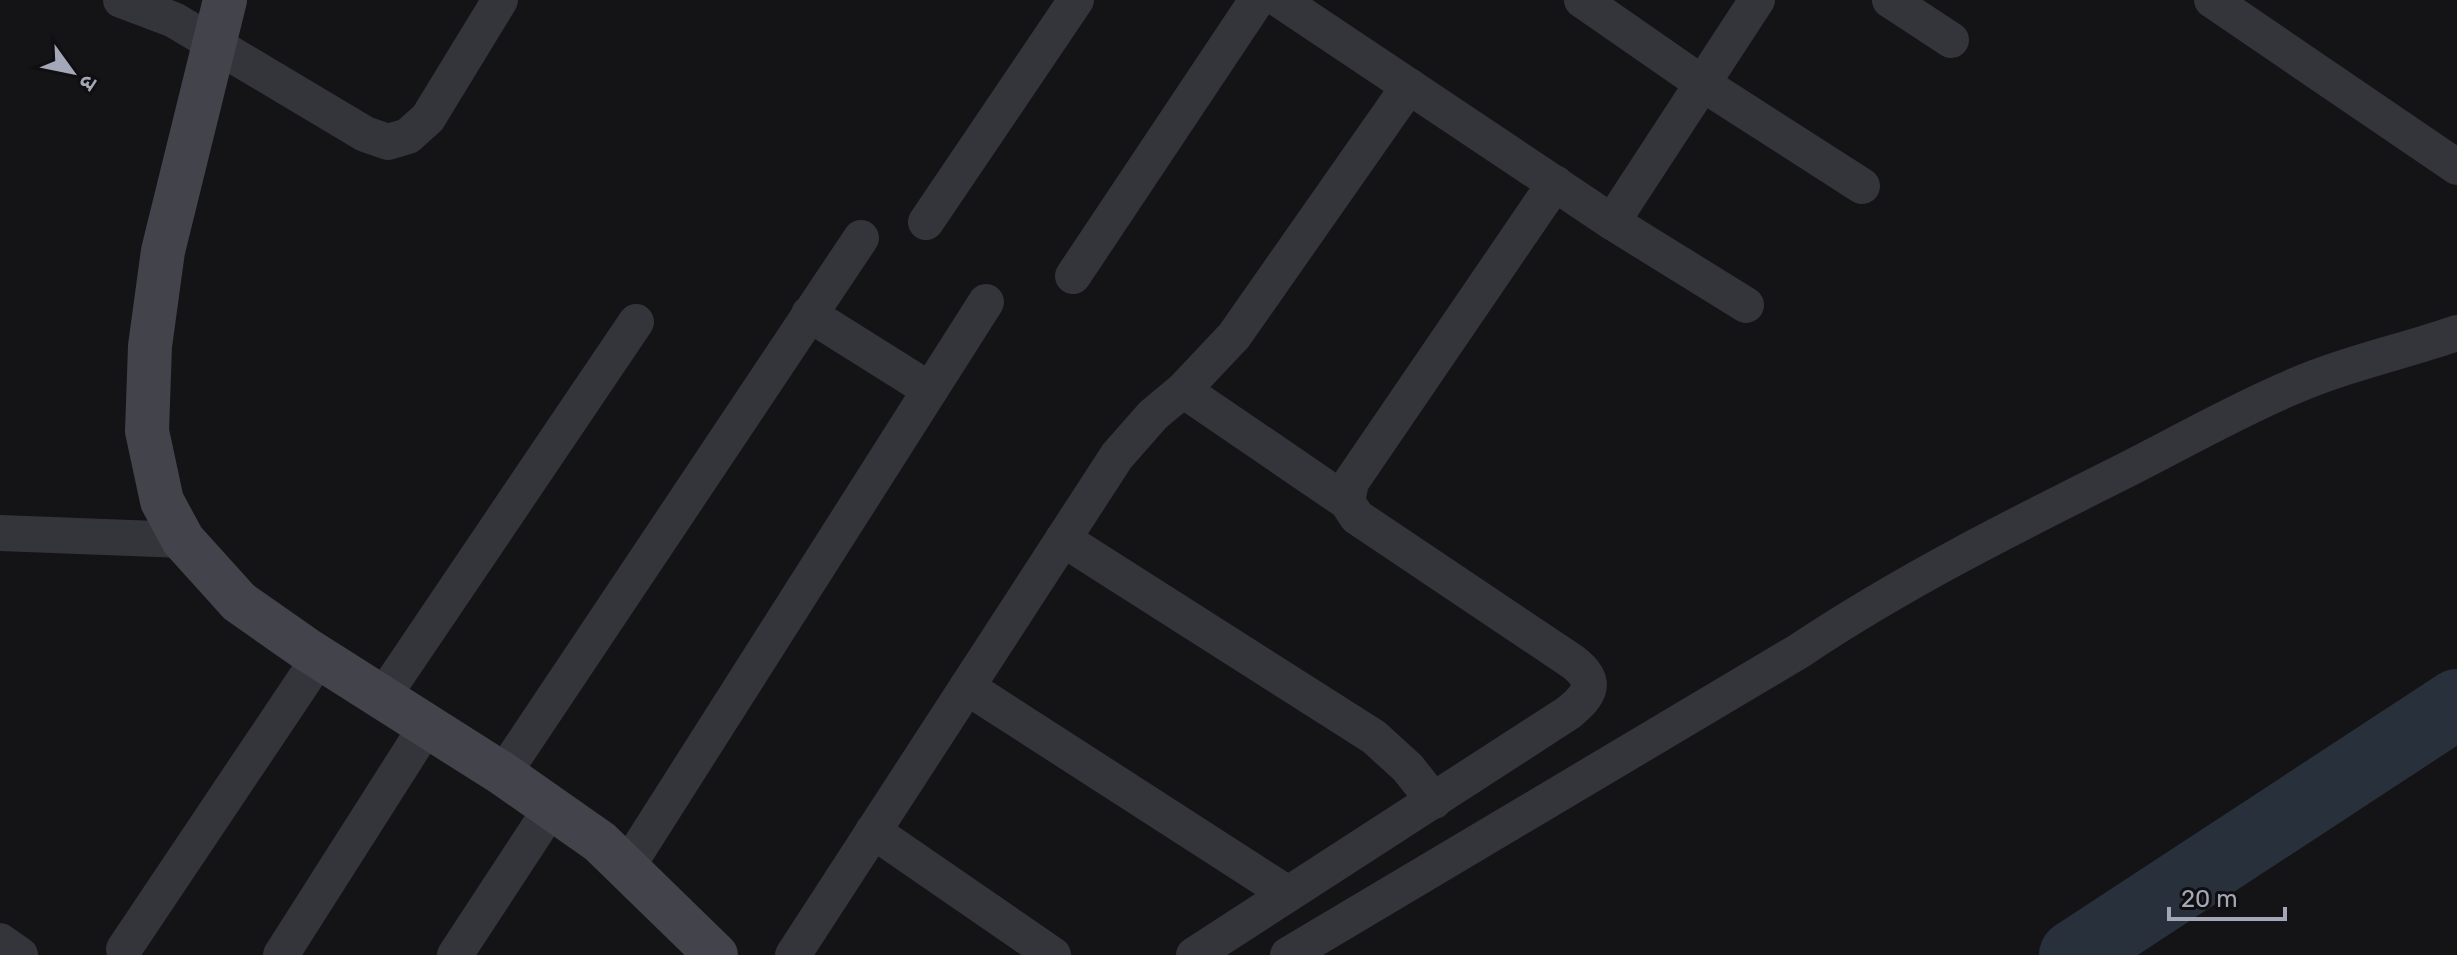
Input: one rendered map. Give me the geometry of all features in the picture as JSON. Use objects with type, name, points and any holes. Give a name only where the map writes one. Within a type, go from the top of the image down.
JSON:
[{"type":"street","points":[[121,0],[174,20],[365,134],[388,142],[408,136],[428,118],[500,0]]},
{"type":"street","points":[[225,0],[163,251],[150,346],[147,431],[162,501],[183,540],[239,602],[319,658],[503,774],[600,842],[716,955]]},
{"type":"street","points":[[926,222],[1076,0]]},
{"type":"street","points":[[1073,276],[1257,0]]},
{"type":"street","points":[[1280,0],[1612,222],[1746,305]]},
{"type":"street","points":[[1582,0],[1703,84],[1862,186]]},
{"type":"street","points":[[1612,222],[1757,0]]},
{"type":"street","points":[[1890,0],[1951,40]]},
{"type":"street","points":[[2212,0],[2457,167]]},
{"type":"street","points":[[793,955],[1117,456],[1153,415],[1183,390],[1234,336],[1409,86]]},
{"type":"street","points":[[1347,502],[1351,482],[1555,183]]},
{"type":"street","points":[[503,774],[861,238]]},
{"type":"street","points":[[627,867],[986,302]]},
{"type":"street","points":[[809,314],[930,390]]},
{"type":"street","points":[[382,698],[636,322]]},
{"type":"street","points":[[1288,955],[1799,651],[1846,619],[1955,557],[2290,388],[2355,363],[2457,333]]},
{"type":"street","points":[[1183,390],[1347,502],[1357,517],[1586,672],[1590,686],[1584,700],[1568,713],[1194,955]]},
{"type":"street","points":[[0,533],[183,540]]},
{"type":"street","points":[[1063,539],[1374,737],[1408,768],[1434,801]]},
{"type":"street","points":[[124,949],[319,658]]},
{"type":"street","points":[[967,687],[1288,894]]},
{"type":"street","points":[[281,955],[426,727]]},
{"type":"street","points":[[455,955],[552,807]]},
{"type":"street","points":[[873,831],[1053,955]]},
{"type":"street","points":[[0,941],[20,955]]},
{"type":"waterway","points":[[2074,955],[2457,704]]}]
